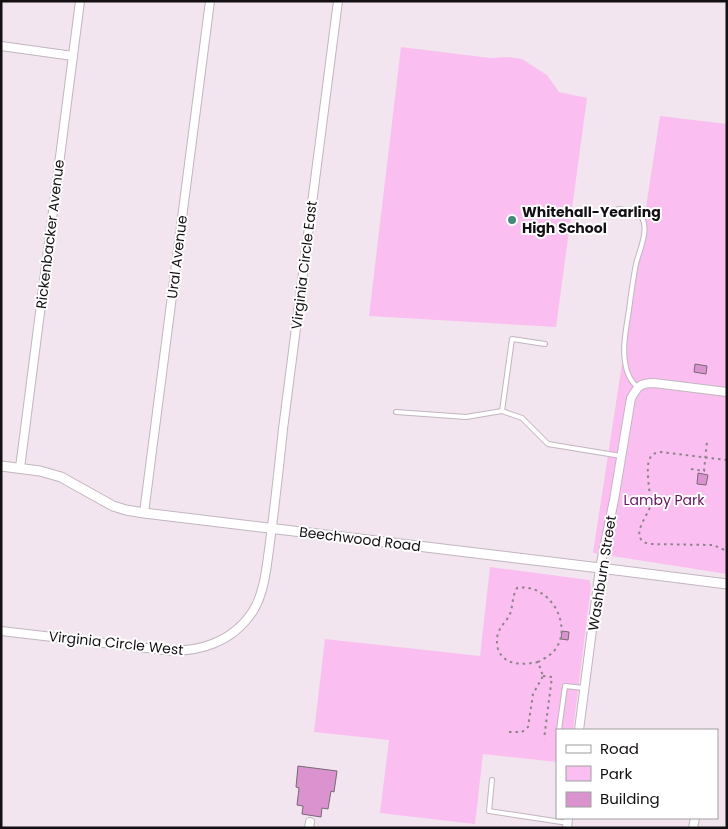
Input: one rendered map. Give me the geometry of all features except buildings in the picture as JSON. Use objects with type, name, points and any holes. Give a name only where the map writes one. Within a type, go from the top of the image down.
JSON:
[{"type":"street","name":"Rickenbacker Avenue","points":[[20,468],[80,1]]},
{"type":"street","name":"Ural Avenue","points":[[144,513],[210,1]]},
{"type":"street","name":"Virginia Circle East","points":[[272,529],[338,1]]},
{"type":"street","points":[[1,46],[73,56]]},
{"type":"street","points":[[637,387],[645,383],[654,383],[727,392]]},
{"type":"street","name":"Washburn Street","points":[[579,729],[600,568],[614,500],[631,398],[637,387]]},
{"type":"street","name":"Beechwood Road","points":[[1,466],[40,471],[61,477],[112,506],[144,513],[727,584]]},
{"type":"street","name":"Virginia Circle West","points":[[1,630],[175,651],[194,650],[205,647],[224,639],[245,621],[253,610],[263,584],[272,529]]},
{"type":"lane","points":[[618,209],[639,213],[645,226],[631,290],[624,348],[626,371],[630,381],[637,387]]},
{"type":"lane","points":[[502,411],[512,339],[545,344]]},
{"type":"lane","points":[[396,412],[466,417],[502,411],[522,418],[548,444],[621,456]]},
{"type":"lane","points":[[559,729],[565,686],[584,688]]},
{"type":"lane","points":[[492,780],[488,812],[568,823]]},
{"type":"path","points":[[690,469],[704,471],[707,441]]},
{"type":"path","points":[[727,460],[660,452],[653,454],[650,457],[648,467],[651,504],[641,524],[640,535],[645,543],[649,544],[713,545],[727,551]]},
{"type":"path","points":[[517,588],[532,588],[547,598],[555,605],[559,616],[561,634],[554,652],[538,662],[520,664],[506,660],[500,654],[497,644],[497,636],[511,612],[514,592],[517,588]]},
{"type":"path","points":[[509,732],[522,732],[528,727],[533,694],[543,676],[538,662]]},
{"type":"path","points":[[543,676],[552,677],[544,739]]},
{"type":"green space","points":[[401,47],[490,58],[508,57],[522,59],[547,75],[559,92],[587,98],[556,327],[369,316]]},
{"type":"green space","name":"Lamby Park","points":[[660,116],[727,124],[727,574],[593,553]]},
{"type":"green space","points":[[490,567],[589,580],[591,586],[573,729],[556,729],[556,762],[483,754],[475,824],[380,813],[389,740],[314,732],[325,639],[480,656]]},
{"type":"place","name":"Whitehall-Yearling High School","points":[[512,220]]}]
